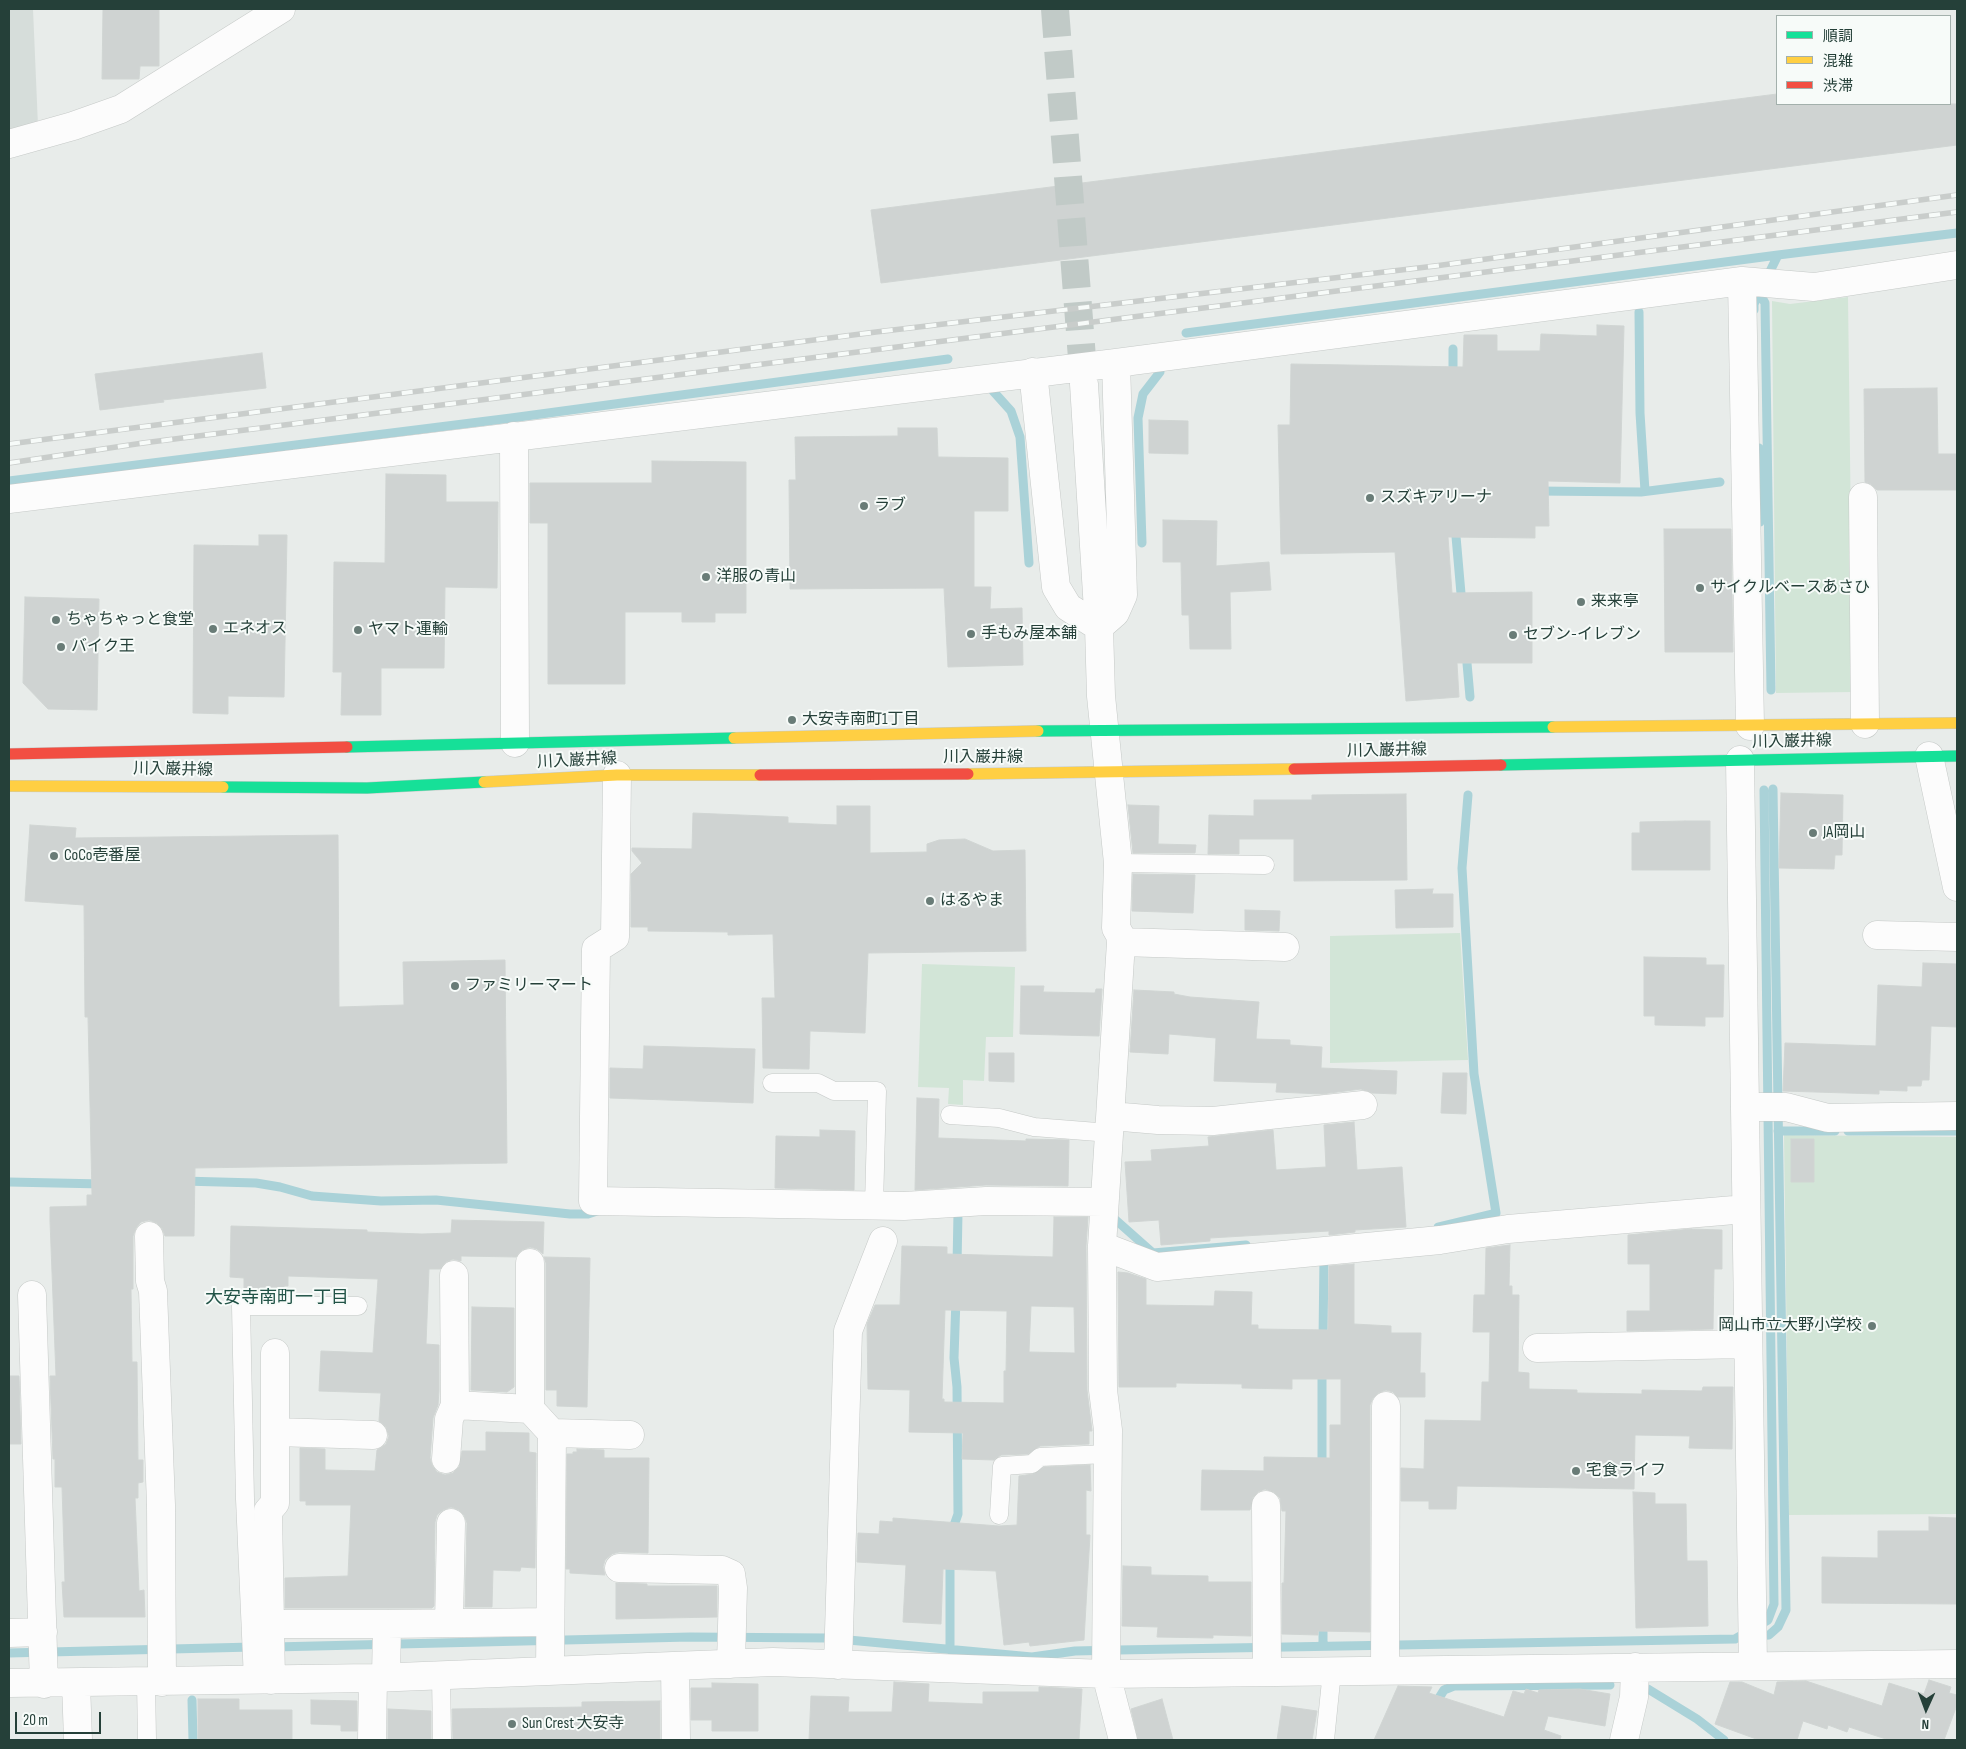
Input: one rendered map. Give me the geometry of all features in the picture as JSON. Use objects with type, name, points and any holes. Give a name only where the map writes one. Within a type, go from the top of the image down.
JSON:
[{"type":"main road","name":"川入巌井線","points":[[9,754],[1104,730],[1957,723]]},
{"type":"main road","name":"川入巌井線","points":[[9,786],[367,788],[617,775],[1027,774],[1957,756]]},
{"type":"street","points":[[9,144],[73,126],[121,109],[281,9]]},
{"type":"street","points":[[9,499],[1756,283],[1814,287],[1957,265]]},
{"type":"street","points":[[1750,726],[1756,283]]},
{"type":"street","points":[[1099,627],[1115,613],[1123,595],[1116,362]]},
{"type":"street","points":[[1034,372],[1056,587],[1068,607],[1099,627]]},
{"type":"street","points":[[1084,384],[1099,627],[1101,696],[1118,863],[1116,928],[1121,942],[1103,1219],[1103,1390],[1108,1430],[1106,1657],[1122,1740]]},
{"type":"street","points":[[514,436],[515,743]]},
{"type":"street","points":[[1863,497],[1865,724]]},
{"type":"street","points":[[1929,756],[1957,887]]},
{"type":"street","points":[[1740,760],[1751,1107],[1746,1209],[1753,1657]]},
{"type":"street","points":[[617,775],[615,937],[596,949],[593,1201],[904,1206],[986,1201],[1103,1219],[1157,1267],[1440,1240],[1508,1229],[1746,1209]]},
{"type":"street","points":[[1877,935],[1957,936]]},
{"type":"street","points":[[1121,942],[1285,947]]},
{"type":"street","points":[[1110,1125],[1158,1120],[1213,1121],[1363,1105]]},
{"type":"street","points":[[1751,1107],[1786,1107],[1828,1118],[1957,1116]]},
{"type":"street","points":[[149,1236],[150,1280],[153,1291],[161,1505],[162,1635],[157,1675]]},
{"type":"street","points":[[839,1648],[848,1331],[883,1241]]},
{"type":"street","points":[[530,1263],[530,1409],[552,1433],[550,1644]]},
{"type":"street","points":[[446,1459],[449,1419],[455,1405],[454,1275]]},
{"type":"street","points":[[32,1295],[44,1675]]},
{"type":"street","points":[[1538,1348],[1748,1344]]},
{"type":"street","points":[[262,1653],[268,1511],[275,1503],[275,1352]]},
{"type":"street","points":[[455,1405],[530,1409]]},
{"type":"street","points":[[1385,1654],[1386,1406]]},
{"type":"street","points":[[275,1432],[373,1435]]},
{"type":"street","points":[[552,1433],[630,1436]]},
{"type":"street","points":[[1266,1505],[1267,1654]]},
{"type":"street","points":[[449,1623],[451,1523]]},
{"type":"street","points":[[619,1568],[722,1570],[731,1574],[732,1647]]},
{"type":"street","points":[[262,1653],[384,1654],[449,1623],[550,1644],[675,1666],[732,1647],[773,1662],[839,1648],[1106,1657],[1267,1654],[1332,1671],[1385,1654],[1635,1667],[1753,1657],[1957,1664]]},
{"type":"street","points":[[9,1633],[43,1636]]},
{"type":"street","points":[[9,1684],[44,1675],[76,1683],[157,1675],[262,1653],[384,1654],[441,1675],[550,1644]]},
{"type":"street","points":[[372,1740],[384,1654]]},
{"type":"street","points":[[675,1666],[676,1740]]},
{"type":"street","points":[[1624,1740],[1634,1697],[1635,1667]]},
{"type":"street","points":[[76,1683],[78,1740]]},
{"type":"lane","points":[[1118,863],[1265,864]]},
{"type":"lane","points":[[772,1083],[818,1083],[834,1091],[877,1091],[874,1205]]},
{"type":"lane","points":[[950,1115],[999,1118],[1034,1127],[1110,1125]]},
{"type":"lane","points":[[262,1653],[245,1499],[241,1306],[358,1306]]},
{"type":"lane","points":[[999,1516],[1002,1466],[1032,1464],[1040,1457],[1108,1454]]},
{"type":"lane","points":[[1325,1740],[1332,1671]]},
{"type":"lane","points":[[147,1740],[157,1675]]},
{"type":"lane","points":[[441,1675],[442,1740]]},
{"type":"shaded area","points":[[9,9],[33,9],[38,126],[9,133]]},
{"type":"green space","points":[[1848,297],[1853,692],[1776,693],[1772,301],[1790,304]]},
{"type":"green space","points":[[1460,933],[1468,1060],[1330,1063],[1330,936]]},
{"type":"green space","points":[[922,964],[1015,967],[1013,1037],[986,1037],[984,1081],[963,1080],[963,1105],[948,1104],[949,1088],[918,1087]]},
{"type":"green space","name":"岡山市立大野小学校","points":[[1784,1135],[1957,1137],[1957,1514],[1789,1515]]},
{"type":"building","points":[[103,9],[159,9],[159,66],[140,66],[139,79],[102,79]]},
{"type":"building","points":[[1776,94],[1776,105],[1957,104],[1957,145],[881,283],[871,210]]},
{"type":"building","points":[[1597,325],[1624,326],[1620,483],[1548,481],[1549,526],[1535,526],[1535,538],[1448,537],[1452,593],[1532,592],[1532,663],[1457,663],[1459,697],[1406,701],[1395,552],[1281,554],[1278,425],[1290,425],[1291,364],[1463,367],[1464,335],[1497,335],[1497,351],[1540,351],[1541,334],[1597,336]]},
{"type":"building","points":[[262,353],[266,388],[163,400],[164,402],[100,410],[95,374]]},
{"type":"building","points":[[1937,388],[1938,454],[1957,454],[1957,490],[1877,490],[1871,484],[1865,482],[1864,389]]},
{"type":"building","points":[[1149,420],[1188,421],[1188,454],[1149,453]]},
{"type":"building","points":[[898,428],[937,428],[938,457],[1008,458],[1008,511],[974,511],[974,587],[991,587],[990,609],[1022,608],[1023,665],[948,667],[944,588],[790,589],[789,480],[796,480],[795,437],[898,436]]},
{"type":"building","points":[[652,461],[746,462],[746,613],[715,613],[715,622],[682,622],[682,612],[625,612],[625,684],[548,684],[548,523],[530,523],[530,483],[652,483]]},
{"type":"building","points":[[386,474],[446,475],[446,502],[498,502],[497,588],[445,587],[444,668],[381,668],[381,715],[341,715],[342,672],[333,672],[334,562],[385,563]]},
{"type":"building","points":[[1163,520],[1217,521],[1216,566],[1269,562],[1271,590],[1230,592],[1231,649],[1190,649],[1189,615],[1182,615],[1181,562],[1163,562]]},
{"type":"building","points":[[1664,529],[1731,529],[1733,652],[1665,652]]},
{"type":"building","points":[[259,535],[287,535],[284,697],[228,696],[228,714],[193,713],[194,545],[259,546]]},
{"type":"building","points":[[25,597],[99,599],[97,710],[48,709],[23,683]]},
{"type":"building","points":[[1781,793],[1843,795],[1842,855],[1835,855],[1834,869],[1779,868]]},
{"type":"building","points":[[1406,794],[1407,880],[1294,881],[1294,839],[1239,839],[1239,854],[1208,854],[1209,815],[1254,816],[1254,800],[1312,800],[1312,795]]},
{"type":"building","points":[[1128,805],[1159,806],[1158,844],[1196,845],[1195,853],[1133,853]]},
{"type":"building","points":[[837,806],[870,806],[870,853],[927,852],[927,844],[939,840],[965,839],[993,851],[1025,850],[1026,951],[868,953],[865,1033],[810,1031],[809,1069],[763,1068],[762,998],[775,998],[773,934],[728,935],[728,932],[648,931],[648,927],[631,927],[631,874],[642,863],[632,851],[632,848],[692,849],[693,813],[788,817],[788,823],[837,825]]},
{"type":"building","points":[[1710,821],[1710,870],[1632,870],[1632,833],[1640,833],[1640,822]]},
{"type":"building","points":[[30,825],[76,828],[75,838],[338,835],[339,1007],[404,1005],[403,962],[505,960],[507,1163],[195,1168],[194,1236],[165,1236],[162,1228],[157,1223],[149,1220],[141,1222],[136,1228],[133,1236],[133,1289],[131,1289],[132,1362],[137,1362],[138,1460],[143,1460],[143,1482],[138,1483],[138,1498],[135,1498],[139,1591],[144,1590],[145,1617],[64,1617],[62,1582],[65,1582],[62,1487],[55,1487],[50,1376],[56,1376],[50,1207],[87,1206],[87,1195],[92,1195],[88,1017],[85,1017],[84,905],[25,901]]},
{"type":"building","points":[[1133,874],[1195,875],[1193,913],[1132,911]]},
{"type":"building","points":[[1433,889],[1432,894],[1453,894],[1453,927],[1396,928],[1395,890]]},
{"type":"building","points":[[1245,910],[1280,911],[1279,931],[1245,930]]},
{"type":"building","points":[[1644,957],[1706,958],[1706,965],[1724,965],[1723,1017],[1705,1017],[1705,1026],[1655,1025],[1655,1016],[1644,1016]]},
{"type":"building","points":[[1923,963],[1957,964],[1957,1027],[1931,1026],[1929,1080],[1922,1080],[1921,1086],[1907,1086],[1907,1091],[1879,1090],[1879,1094],[1783,1091],[1785,1043],[1876,1046],[1878,985],[1922,987]]},
{"type":"building","points":[[1021,986],[1044,986],[1043,992],[1095,993],[1096,989],[1102,989],[1099,1036],[1020,1034]]},
{"type":"building","points":[[1134,990],[1174,992],[1174,994],[1190,997],[1259,1002],[1256,1039],[1290,1040],[1290,1045],[1322,1047],[1321,1068],[1397,1071],[1396,1094],[1372,1093],[1361,1089],[1322,1094],[1276,1092],[1277,1083],[1214,1081],[1216,1038],[1169,1034],[1168,1054],[1130,1052]]},
{"type":"building","points":[[644,1046],[755,1049],[753,1103],[610,1098],[610,1068],[643,1069]]},
{"type":"building","points":[[989,1053],[1014,1053],[1014,1082],[989,1081]]},
{"type":"building","points":[[1443,1073],[1467,1073],[1466,1114],[1441,1113]]},
{"type":"building","points":[[917,1098],[939,1099],[938,1138],[1026,1141],[1026,1139],[1069,1140],[1068,1186],[986,1185],[915,1190]]},
{"type":"building","points":[[1354,1122],[1357,1170],[1402,1167],[1406,1227],[1355,1230],[1355,1232],[1329,1235],[1329,1231],[1210,1238],[1210,1241],[1161,1245],[1159,1220],[1129,1222],[1125,1162],[1152,1161],[1151,1150],[1209,1146],[1208,1137],[1273,1130],[1276,1170],[1326,1167],[1324,1125]]},
{"type":"building","points":[[820,1130],[855,1131],[854,1190],[775,1188],[776,1136],[820,1137]]},
{"type":"building","points":[[1791,1139],[1814,1139],[1814,1182],[1791,1182]]},
{"type":"building","points":[[1054,1217],[1088,1217],[1086,1246],[1087,1390],[1092,1431],[1089,1431],[1089,1444],[1040,1446],[1028,1454],[1001,1455],[994,1460],[962,1459],[963,1433],[909,1432],[910,1390],[868,1389],[867,1324],[875,1305],[900,1305],[902,1246],[947,1247],[947,1254],[1053,1257]],"holes":[[[1031,1306],[1074,1307],[1075,1353],[1029,1352]],[[945,1310],[1007,1311],[1004,1403],[944,1402],[944,1399],[942,1399]]]},
{"type":"building","points":[[452,1220],[544,1222],[543,1254],[537,1249],[530,1247],[522,1250],[516,1257],[461,1256],[461,1261],[453,1259],[446,1262],[440,1269],[429,1269],[426,1344],[439,1345],[438,1405],[433,1418],[430,1458],[437,1472],[445,1475],[453,1473],[459,1467],[462,1451],[486,1451],[486,1432],[529,1433],[529,1452],[536,1453],[535,1568],[521,1567],[520,1571],[493,1570],[492,1607],[465,1607],[467,1523],[464,1515],[459,1510],[451,1507],[437,1515],[435,1522],[434,1606],[432,1608],[285,1608],[285,1578],[348,1576],[351,1505],[306,1505],[306,1501],[300,1501],[300,1448],[325,1449],[325,1470],[375,1471],[377,1450],[386,1444],[389,1436],[386,1427],[379,1421],[381,1393],[319,1391],[321,1351],[373,1353],[378,1279],[288,1276],[288,1286],[284,1286],[284,1289],[276,1289],[276,1292],[269,1291],[269,1295],[244,1294],[244,1278],[230,1277],[231,1226],[367,1230],[367,1232],[422,1234],[451,1233]]},
{"type":"building","points":[[1691,1229],[1722,1230],[1722,1269],[1714,1269],[1713,1329],[1627,1331],[1627,1311],[1650,1311],[1650,1264],[1628,1264],[1628,1235]]},
{"type":"building","points":[[1510,1245],[1509,1286],[1512,1286],[1512,1295],[1519,1295],[1518,1372],[1529,1373],[1529,1389],[1577,1390],[1577,1393],[1642,1394],[1642,1390],[1702,1391],[1703,1387],[1733,1387],[1732,1449],[1689,1448],[1690,1436],[1635,1435],[1634,1489],[1457,1486],[1456,1509],[1429,1509],[1429,1501],[1401,1501],[1401,1468],[1424,1469],[1425,1420],[1481,1421],[1482,1382],[1489,1382],[1490,1332],[1473,1332],[1474,1295],[1485,1295],[1486,1248]]},
{"type":"building","points":[[544,1257],[590,1258],[587,1407],[557,1406],[557,1390],[546,1390],[546,1263]]},
{"type":"building","points":[[1354,1264],[1354,1324],[1391,1326],[1391,1333],[1421,1333],[1420,1373],[1425,1373],[1425,1397],[1398,1397],[1393,1392],[1386,1390],[1378,1393],[1370,1405],[1370,1632],[1318,1631],[1318,1635],[1282,1634],[1282,1583],[1284,1583],[1286,1511],[1282,1511],[1280,1498],[1274,1492],[1265,1489],[1253,1497],[1250,1510],[1201,1510],[1202,1470],[1264,1471],[1264,1457],[1330,1458],[1330,1425],[1341,1425],[1341,1379],[1292,1379],[1292,1389],[1242,1388],[1242,1384],[1176,1383],[1176,1387],[1119,1387],[1118,1272],[1146,1279],[1146,1305],[1214,1306],[1215,1291],[1252,1292],[1251,1325],[1258,1325],[1258,1329],[1328,1330],[1329,1266]]},
{"type":"building","points":[[472,1307],[514,1308],[514,1387],[507,1392],[471,1390]]},
{"type":"building","points":[[9,1376],[19,1376],[21,1444],[9,1444]]},
{"type":"building","points":[[577,1449],[604,1450],[604,1458],[649,1458],[648,1553],[619,1552],[612,1554],[605,1560],[603,1567],[605,1575],[570,1573],[570,1569],[566,1569],[567,1454],[577,1452]]},
{"type":"building","points":[[1090,1465],[1091,1491],[1086,1490],[1086,1535],[1090,1535],[1084,1640],[1030,1646],[1029,1642],[1004,1645],[996,1571],[943,1569],[941,1624],[903,1622],[906,1565],[857,1562],[858,1533],[879,1534],[880,1521],[893,1522],[893,1518],[999,1526],[1017,1525],[1019,1476],[1033,1474],[1044,1467]]},
{"type":"building","points":[[1633,1492],[1655,1493],[1655,1504],[1686,1504],[1687,1561],[1707,1561],[1708,1626],[1636,1628]]},
{"type":"building","points":[[1929,1517],[1957,1518],[1957,1604],[1822,1603],[1822,1557],[1878,1558],[1878,1531],[1929,1531]]},
{"type":"building","points":[[1123,1566],[1151,1567],[1151,1575],[1208,1576],[1208,1582],[1251,1582],[1251,1636],[1213,1635],[1213,1638],[1157,1637],[1158,1627],[1122,1626]]},
{"type":"building","points":[[616,1583],[647,1584],[647,1586],[717,1586],[717,1617],[616,1619]]},
{"type":"building","points":[[1929,1680],[1951,1687],[1949,1693],[1957,1695],[1957,1705],[1944,1740],[1889,1740],[1849,1727],[1847,1732],[1828,1725],[1827,1729],[1803,1721],[1797,1740],[1759,1740],[1715,1724],[1730,1682],[1742,1682],[1774,1695],[1777,1682],[1806,1681],[1882,1706],[1889,1683],[1924,1694]]},
{"type":"building","points":[[894,1682],[929,1684],[928,1702],[983,1704],[983,1692],[1039,1692],[1039,1687],[1082,1689],[1079,1740],[809,1740],[811,1696],[849,1697],[848,1712],[892,1712]]},
{"type":"building","points":[[712,1683],[758,1684],[758,1731],[712,1731],[712,1720],[691,1720],[691,1688],[712,1688]]},
{"type":"building","points":[[1398,1686],[1432,1687],[1429,1693],[1504,1717],[1513,1691],[1524,1694],[1526,1689],[1538,1693],[1539,1690],[1580,1689],[1610,1694],[1605,1726],[1548,1716],[1544,1730],[1561,1736],[1560,1740],[1374,1740]]},
{"type":"building","points":[[198,1699],[239,1699],[239,1710],[292,1710],[292,1740],[198,1740]]},
{"type":"building","points":[[1162,1699],[1173,1740],[1138,1740],[1131,1709]]},
{"type":"building","points":[[311,1700],[357,1701],[357,1731],[341,1731],[341,1725],[311,1724]]},
{"type":"building","points":[[660,1701],[660,1740],[453,1740],[452,1709],[582,1707],[582,1702]]},
{"type":"building","points":[[1282,1706],[1317,1711],[1312,1740],[1277,1740]]},
{"type":"building","points":[[388,1709],[431,1711],[431,1740],[388,1740]]},
{"type":"waterway","points":[[1186,333],[1957,233]]},
{"type":"waterway","points":[[1754,310],[1754,304],[1778,255]]},
{"type":"waterway","points":[[1760,294],[1765,303],[1771,690]]},
{"type":"waterway","points":[[1639,312],[1640,413],[1645,491]]},
{"type":"waterway","points":[[1453,349],[1453,377]]},
{"type":"waterway","points":[[9,481],[511,418],[948,359]]},
{"type":"waterway","points":[[1142,543],[1138,418],[1143,394],[1160,372]]},
{"type":"waterway","points":[[993,391],[1011,411],[1020,437],[1029,563]]},
{"type":"waterway","points":[[1759,448],[1760,522]]},
{"type":"waterway","points":[[1537,491],[1641,492],[1720,482]]},
{"type":"waterway","points":[[1455,525],[1462,605]]},
{"type":"waterway","points":[[1466,652],[1470,697]]},
{"type":"waterway","points":[[1755,1636],[1769,1635],[1778,1627],[1786,1610],[1773,789]]},
{"type":"waterway","points":[[274,1647],[690,1637],[827,1638],[1032,1657],[1075,1651],[1735,1639],[1768,1620],[1774,1604],[1764,790]]},
{"type":"waterway","points":[[1438,1227],[1496,1213],[1474,1074],[1462,868],[1468,795]]},
{"type":"waterway","points":[[1778,1131],[1835,1131]]},
{"type":"waterway","points":[[1848,1131],[1957,1131]]},
{"type":"waterway","points":[[183,1181],[256,1183],[280,1187],[312,1196],[381,1201],[436,1200],[570,1214],[588,1214],[600,1210]]},
{"type":"waterway","points":[[9,1182],[103,1184]]},
{"type":"waterway","points":[[957,1265],[958,1213]]},
{"type":"waterway","points":[[1109,1214],[1153,1253],[1246,1245]]},
{"type":"waterway","points":[[1323,1341],[1324,1256]]},
{"type":"waterway","points":[[951,1534],[958,1514],[957,1387],[954,1358],[956,1298]]},
{"type":"waterway","points":[[1322,1369],[1322,1468]]},
{"type":"waterway","points":[[950,1559],[950,1650]]},
{"type":"waterway","points":[[1323,1621],[1323,1646]]},
{"type":"waterway","points":[[9,1653],[253,1647]]},
{"type":"waterway","points":[[1434,1706],[1444,1690],[1454,1686],[1610,1685]]},
{"type":"waterway","points":[[1648,1689],[1697,1719],[1724,1740]]},
{"type":"waterway","points":[[192,1700],[193,1740]]},
{"type":"tunnel","points":[[1055,9],[1084,384]]},
{"type":"railway","points":[[9,444],[876,332],[1435,266],[1957,195]]},
{"type":"railway","points":[[9,463],[143,443],[1957,212]]},
{"type":"traffic: fast","points":[[1038,731],[1553,727]]},
{"type":"traffic: fast","points":[[347,747],[734,738]]},
{"type":"traffic: fast","points":[[1501,765],[1957,756]]},
{"type":"traffic: fast","points":[[223,787],[367,788],[484,782]]},
{"type":"traffic: slow","points":[[1553,727],[1957,723]]},
{"type":"traffic: slow","points":[[734,738],[1038,731]]},
{"type":"traffic: slow","points":[[968,774],[1294,769]]},
{"type":"traffic: slow","points":[[484,782],[617,775],[760,775]]},
{"type":"traffic: slow","points":[[9,786],[223,787]]},
{"type":"traffic: jam","points":[[9,754],[347,747]]},
{"type":"traffic: jam","points":[[1294,769],[1501,765]]},
{"type":"traffic: jam","points":[[760,775],[968,774]]},
{"type":"place","name":"スズキアリーナ","points":[[1370,498]]},
{"type":"place","name":"ラブ","points":[[864,506]]},
{"type":"place","name":"洋服の青山","points":[[706,577]]},
{"type":"place","name":"サイクルベースあさひ","points":[[1700,588]]},
{"type":"place","name":"来来亭","points":[[1581,602]]},
{"type":"place","name":"ちゃちゃっと食堂","points":[[56,620]]},
{"type":"place","name":"エネオス","points":[[213,629]]},
{"type":"place","name":"ヤマト運輸","points":[[358,630]]},
{"type":"place","name":"手もみ屋本舗","points":[[971,634]]},
{"type":"place","name":"セブン-イレブン","points":[[1513,635]]},
{"type":"place","name":"バイク王","points":[[61,647]]},
{"type":"place","name":"大安寺南町1丁目","points":[[792,720]]},
{"type":"place","name":"JA岡山","points":[[1813,833]]},
{"type":"place","name":"CoCo壱番屋","points":[[54,856]]},
{"type":"place","name":"はるやま","points":[[930,901]]},
{"type":"place","name":"ファミリーマート","points":[[455,986]]},
{"type":"place","name":"岡山市立大野小学校","points":[[1872,1326]]},
{"type":"place","name":"宅食ライフ","points":[[1576,1471]]},
{"type":"place","name":"Sun Crest 大安寺","points":[[512,1724]]},
{"type":"district","name":"大安寺南町一丁目","points":[[277,1298]]}]
